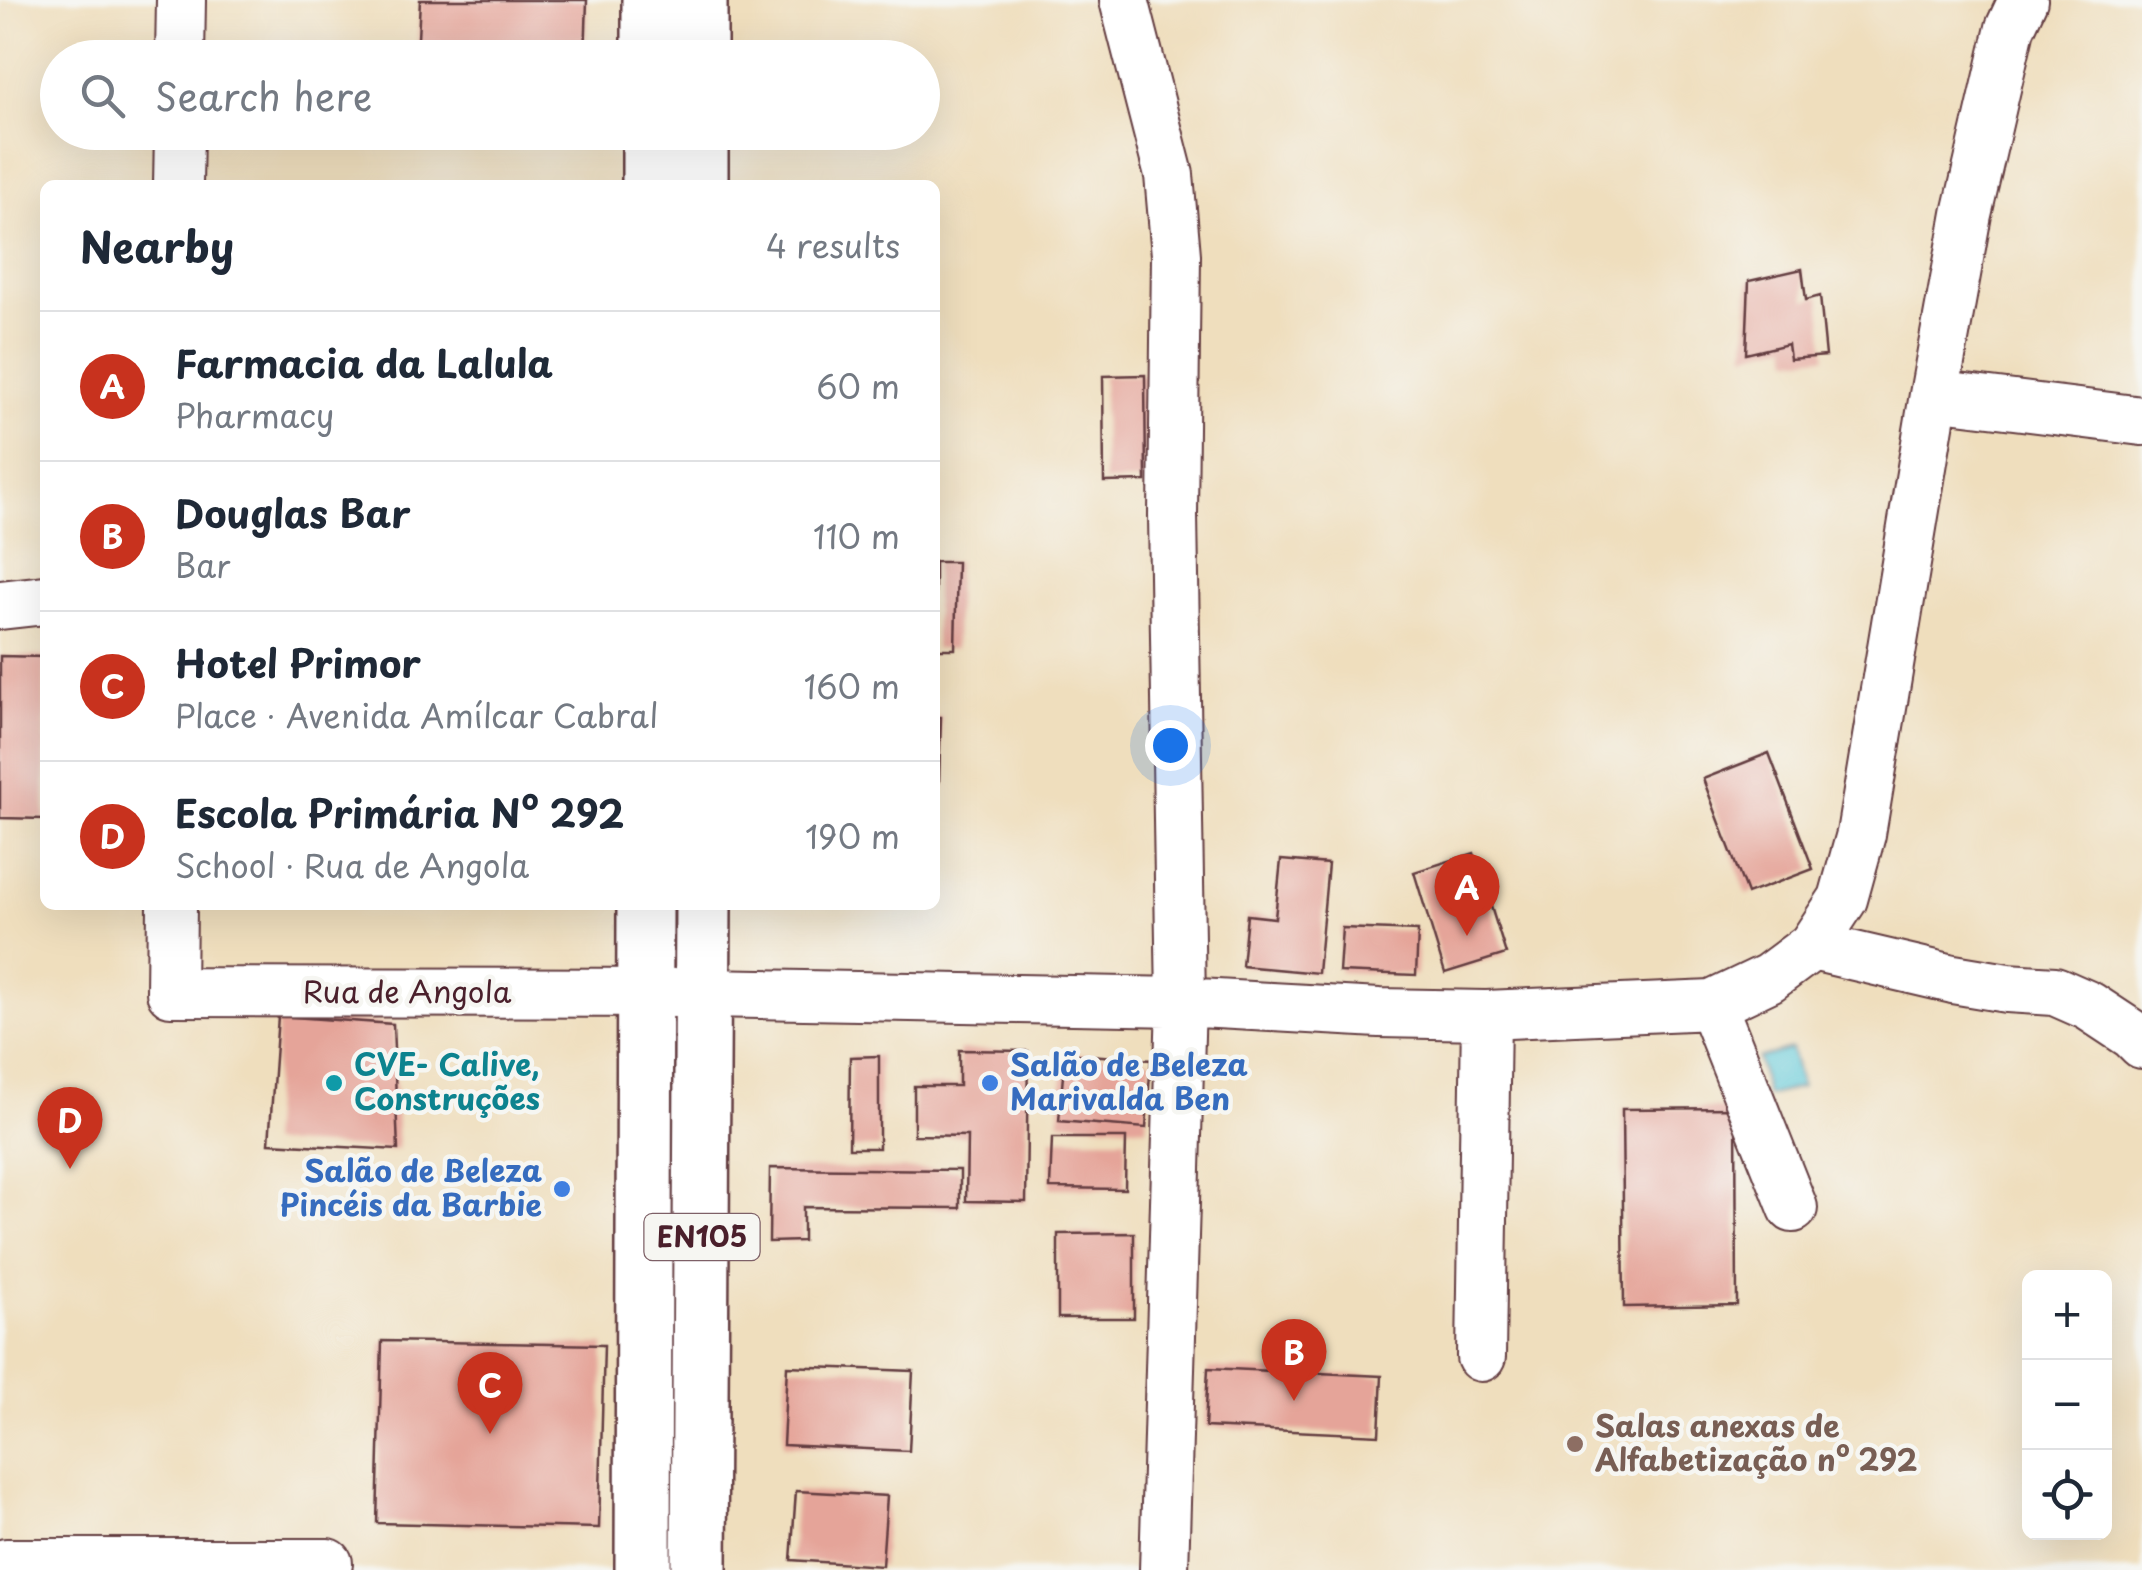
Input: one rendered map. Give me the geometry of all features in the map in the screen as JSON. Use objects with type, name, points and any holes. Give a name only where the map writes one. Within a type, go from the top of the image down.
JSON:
[{"type":"main road","points":[[650,0],[650,40]]},
{"type":"main road","points":[[698,0],[699,40]]},
{"type":"main road","points":[[650,150],[650,180]]},
{"type":"main road","points":[[700,150],[700,180]]},
{"type":"main road","name":"EN105","points":[[644,910],[644,1570]]},
{"type":"main road","name":"EN105","points":[[700,1570],[704,910]]},
{"type":"street","points":[[180,40],[181,0]]},
{"type":"street","points":[[1124,0],[1170,175],[1176,255],[1172,514],[1181,1002],[1164,1570]]},
{"type":"street","points":[[1794,1208],[1712,1005],[1769,978],[1812,946],[1843,899],[1861,834],[1967,214],[2010,28],[2023,0]]},
{"type":"street","points":[[178,180],[179,150]]},
{"type":"street","points":[[1934,395],[2142,421]]},
{"type":"street","points":[[0,577],[40,575]]},
{"type":"street","points":[[0,605],[40,601]]},
{"type":"street","points":[[151,910],[160,983]]},
{"type":"street","points":[[160,983],[171,910]]},
{"type":"street","points":[[1812,946],[1953,979],[2054,991],[2089,1006],[2142,1044]]},
{"type":"street","name":"Rua de Angola","points":[[160,983],[1181,1002],[1379,1014],[1486,1015],[1712,1005]]},
{"type":"street","points":[[1481,1357],[1486,1015]]},
{"type":"street","points":[[5,1561],[328,1564]]},
{"type":"water","points":[[1791,1049],[1801,1087],[1767,1096],[1758,1058]]},
{"type":"building","points":[[420,0],[587,0],[586,40],[418,40]]},
{"type":"building","points":[[1802,269],[1806,300],[1820,296],[1826,356],[1790,359],[1788,344],[1746,354],[1749,281]]},
{"type":"building","points":[[1145,375],[1146,481],[1104,482],[1103,376]]},
{"type":"building","points":[[940,562],[957,562],[955,649],[940,649]]},
{"type":"building","points":[[0,656],[40,657],[40,819],[0,818]]},
{"type":"building","points":[[1769,753],[1813,869],[1747,894],[1703,779]]},
{"type":"building","points":[[1474,853],[1506,954],[1445,973],[1414,872]]},
{"type":"building","points":[[1281,860],[1328,864],[1318,973],[1242,966],[1247,915],[1275,918]]},
{"type":"building","points":[[1342,928],[1418,931],[1416,975],[1339,972]]},
{"type":"building","name":"CVE- Calive, Construções","points":[[278,1016],[393,1024],[398,1150],[269,1143]]},
{"type":"building","points":[[959,1050],[1028,1051],[1026,1202],[966,1201],[967,1136],[914,1135],[914,1086],[959,1086]]},
{"type":"building","points":[[1065,1053],[1151,1060],[1146,1128],[1059,1121]]},
{"type":"building","points":[[879,1056],[879,1148],[849,1148],[850,1057]]},
{"type":"building","points":[[1736,1108],[1737,1305],[1624,1307],[1622,1109]]},
{"type":"building","points":[[1052,1138],[1126,1138],[1125,1189],[1050,1188]]},
{"type":"building","points":[[770,1168],[960,1170],[960,1208],[803,1207],[803,1241],[769,1242]]},
{"type":"building","points":[[1134,1233],[1134,1318],[1058,1318],[1058,1234]]},
{"type":"building","points":[[382,1341],[604,1345],[599,1528],[377,1523]]},
{"type":"building","points":[[787,1366],[913,1371],[909,1451],[783,1445]]},
{"type":"building","points":[[1208,1368],[1382,1376],[1379,1435],[1205,1427]]},
{"type":"building","points":[[796,1491],[887,1496],[882,1566],[791,1560]]},
{"type":"place","name":"Farmacia da Lalula","points":[[1467,936]]},
{"type":"place","name":"CVE- Calive, Construções","points":[[334,1083]]},
{"type":"place","name":"Salão de Beleza Marivalda Ben","points":[[990,1083]]},
{"type":"place","name":"Escola Primária Nº 292","points":[[70,1169]]},
{"type":"place","name":"Salão de Beleza Pincéis da Barbie","points":[[562,1189]]},
{"type":"place","name":"Douglas Bar","points":[[1294,1401]]},
{"type":"place","name":"Hotel Primor","points":[[490,1434]]},
{"type":"place","name":"Salas anexas de Alfabetização nº 292","points":[[1575,1444]]}]
